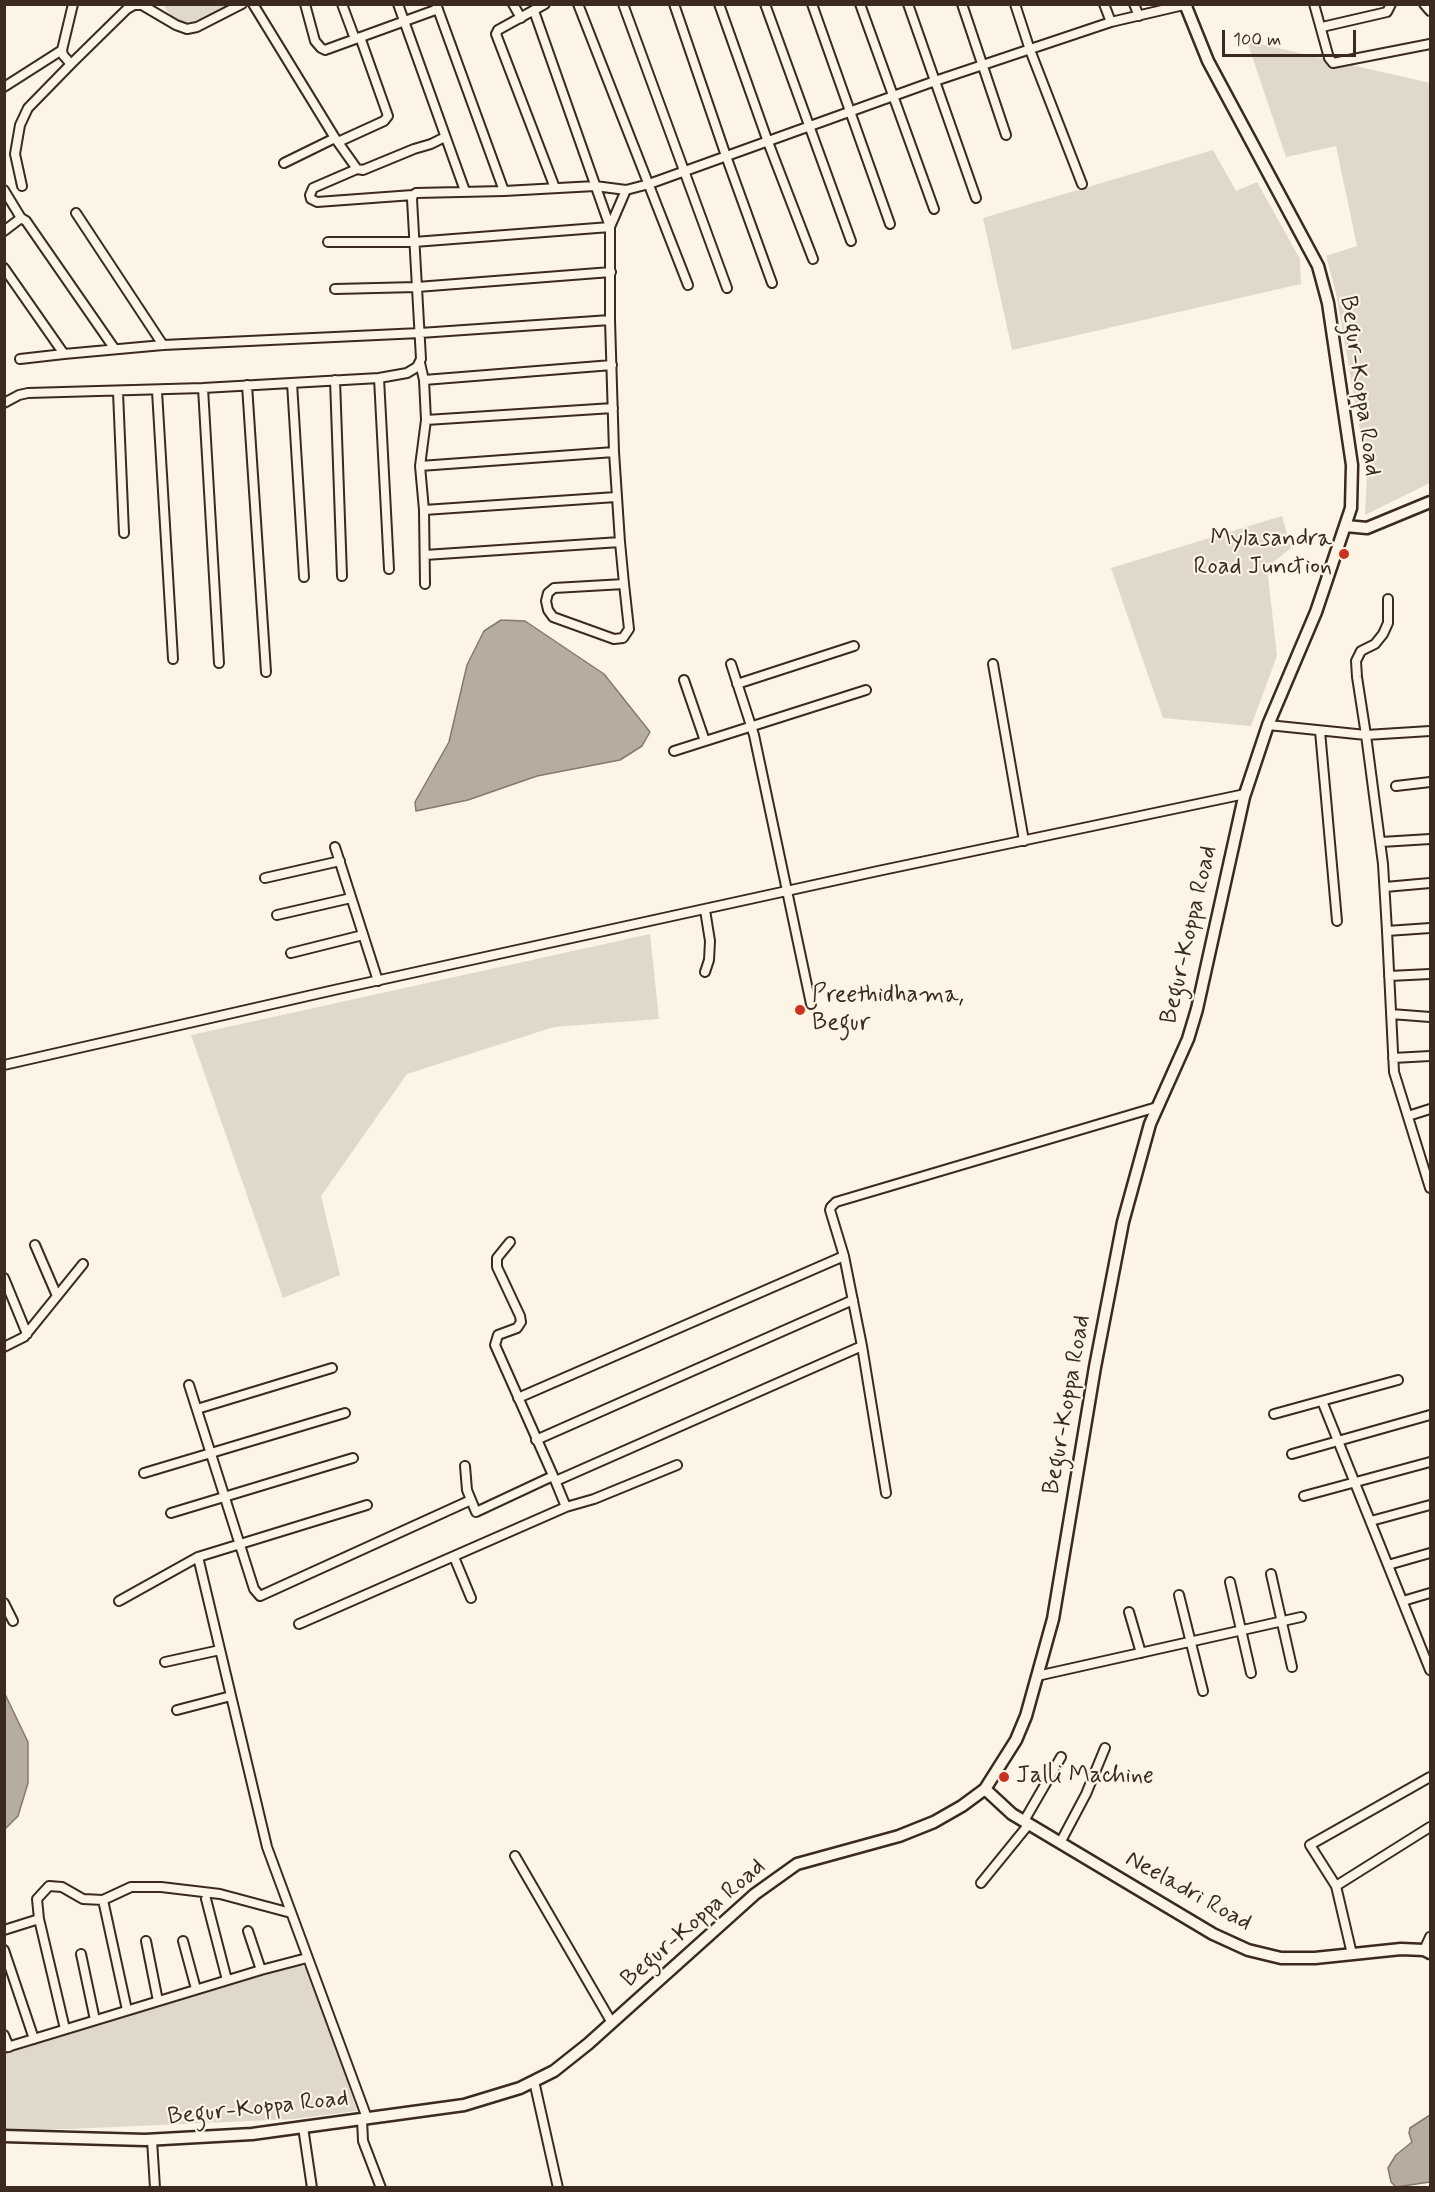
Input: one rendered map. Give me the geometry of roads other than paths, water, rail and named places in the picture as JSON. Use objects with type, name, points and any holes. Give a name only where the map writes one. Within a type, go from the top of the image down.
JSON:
[{"type":"main road","name":"Begur-Koppa Road","points":[[4,2136],[152,2140],[252,2134],[464,2105],[520,2088],[554,2071],[612,2023],[755,1894],[797,1864],[899,1836],[934,1822],[985,1789],[1016,1740],[1026,1716],[1053,1619],[1095,1367],[1123,1222],[1150,1124],[1188,1038],[1197,1009],[1245,794],[1268,725],[1316,612],[1351,508],[1352,465],[1328,303],[1318,266],[1208,61],[1186,5]]},
{"type":"main road","points":[[1346,526],[1366,528],[1431,502]]},
{"type":"main road","name":"Neeladri Road","points":[[985,1789],[1012,1814],[1026,1823],[1213,1934],[1248,1950],[1281,1958],[1315,1958],[1401,1949],[1427,1952]]},
{"type":"street","points":[[71,64],[63,55],[62,50],[73,4]]},
{"type":"street","points":[[22,186],[15,154],[20,125],[28,108],[127,9],[134,5],[142,5],[187,29],[203,24],[242,4]]},
{"type":"street","points":[[253,4],[357,170]]},
{"type":"street","points":[[305,4],[315,41],[321,48],[330,49],[437,7],[504,191]]},
{"type":"street","points":[[284,163],[384,121],[388,116],[358,38],[342,4]]},
{"type":"street","points":[[398,4],[465,191]]},
{"type":"street","points":[[513,4],[521,18]]},
{"type":"street","points":[[544,4],[498,30],[496,34],[555,188]]},
{"type":"street","points":[[578,4],[688,285]]},
{"type":"street","points":[[623,4],[727,288]]},
{"type":"street","points":[[674,4],[772,283]]},
{"type":"street","points":[[720,4],[768,142],[813,259]]},
{"type":"street","points":[[765,4],[851,242]]},
{"type":"street","points":[[812,4],[890,224]]},
{"type":"street","points":[[860,4],[934,209]]},
{"type":"street","points":[[908,4],[976,198]]},
{"type":"street","points":[[962,4],[1006,135]]},
{"type":"street","points":[[1015,4],[1030,50],[1082,184]]},
{"type":"street","points":[[1104,4],[1111,22]]},
{"type":"street","points":[[1134,4],[1139,16]]},
{"type":"street","points":[[1314,4],[1329,58],[1334,63],[1431,44]]},
{"type":"street","points":[[1322,27],[1387,12],[1391,4]]},
{"type":"street","points":[[1424,4],[1431,11]]},
{"type":"street","points":[[445,137],[313,188],[311,199],[317,202],[465,191],[595,186],[626,190],[649,184],[935,81],[1111,22],[1186,5]]},
{"type":"street","points":[[534,11],[610,227],[610,320],[616,497],[629,629],[623,638],[614,639],[553,617],[548,610],[546,601],[548,593],[554,588],[624,584]]},
{"type":"street","points":[[4,87],[62,50]]},
{"type":"street","points":[[4,190],[21,218],[26,221],[114,348]]},
{"type":"street","points":[[610,227],[626,190]]},
{"type":"street","points":[[413,195],[420,363],[424,380],[426,420],[420,466],[424,510],[425,584]]},
{"type":"street","points":[[76,213],[163,345]]},
{"type":"street","points":[[4,231],[21,218]]},
{"type":"street","points":[[328,242],[414,242],[610,227]]},
{"type":"street","points":[[4,268],[64,354]]},
{"type":"street","points":[[335,289],[417,287],[611,272]]},
{"type":"street","points":[[20,359],[114,348],[420,333],[610,320]]},
{"type":"street","points":[[4,404],[19,395],[28,393],[157,391],[379,378],[412,371],[420,363]]},
{"type":"street","points":[[424,380],[612,365]]},
{"type":"street","points":[[379,378],[389,569]]},
{"type":"street","points":[[335,380],[342,576]]},
{"type":"street","points":[[292,383],[304,577]]},
{"type":"street","points":[[247,385],[266,672]]},
{"type":"street","points":[[203,388],[219,663]]},
{"type":"street","points":[[157,391],[174,659]]},
{"type":"street","points":[[118,392],[124,534]]},
{"type":"street","points":[[426,420],[613,408]]},
{"type":"street","points":[[420,466],[614,452]]},
{"type":"street","points":[[424,510],[616,497]]},
{"type":"street","points":[[425,555],[620,542]]},
{"type":"street","points":[[1388,599],[1388,623],[1375,644],[1361,651],[1356,661],[1357,677],[1381,842],[1394,1072],[1431,1188]]},
{"type":"street","points":[[737,684],[854,646]]},
{"type":"street","points":[[731,664],[752,726],[811,1004]]},
{"type":"street","points":[[993,664],[1024,840]]},
{"type":"street","points":[[684,680],[705,741]]},
{"type":"street","points":[[674,752],[866,690]]},
{"type":"street","points":[[1268,725],[1366,735],[1431,731]]},
{"type":"street","points":[[1320,731],[1337,921]]},
{"type":"street","points":[[1396,786],[1431,782]]},
{"type":"street","points":[[4,1065],[378,981],[1245,794]]},
{"type":"street","points":[[1381,842],[1431,840]]},
{"type":"street","points":[[335,847],[378,981]]},
{"type":"street","points":[[265,878],[340,861]]},
{"type":"street","points":[[1385,886],[1431,883]]},
{"type":"street","points":[[277,915],[351,898]]},
{"type":"street","points":[[705,910],[710,951],[705,972]]},
{"type":"street","points":[[1387,931],[1431,928]]},
{"type":"street","points":[[291,952],[363,935]]},
{"type":"street","points":[[1389,976],[1431,974]]},
{"type":"street","points":[[1391,1014],[1431,1017]]},
{"type":"street","points":[[1393,1058],[1431,1056]]},
{"type":"street","points":[[886,1493],[853,1300],[844,1256],[830,1210],[836,1202],[1157,1107]]},
{"type":"street","points":[[1408,1116],[1431,1109]]},
{"type":"street","points":[[1422,1160],[1431,1157]]},
{"type":"street","points":[[510,1242],[497,1258],[497,1267],[521,1322],[517,1328],[498,1335],[495,1345],[566,1508]]},
{"type":"street","points":[[36,1245],[57,1296]]},
{"type":"street","points":[[518,1398],[844,1256]]},
{"type":"street","points":[[4,1347],[27,1334],[83,1264]]},
{"type":"street","points":[[4,1278],[27,1334]]},
{"type":"street","points":[[536,1440],[853,1300]]},
{"type":"street","points":[[465,1466],[467,1490],[476,1512],[554,1478],[558,1480],[862,1346]]},
{"type":"street","points":[[197,1408],[332,1368]]},
{"type":"street","points":[[1274,1414],[1398,1380]]},
{"type":"street","points":[[189,1385],[239,1544],[254,1588],[260,1596],[471,1500]]},
{"type":"street","points":[[1322,1401],[1431,1670]]},
{"type":"street","points":[[144,1473],[345,1413]]},
{"type":"street","points":[[1292,1454],[1431,1415]]},
{"type":"street","points":[[171,1513],[353,1458]]},
{"type":"street","points":[[1304,1496],[1431,1462]]},
{"type":"street","points":[[299,1624],[566,1508],[677,1465]]},
{"type":"street","points":[[118,1601],[198,1557],[367,1505]]},
{"type":"street","points":[[1371,1521],[1431,1505]]},
{"type":"street","points":[[1388,1565],[1431,1553]]},
{"type":"street","points":[[198,1557],[267,1847],[364,2119],[363,2140],[381,2187]]},
{"type":"street","points":[[454,1557],[471,1598]]},
{"type":"street","points":[[1271,1574],[1292,1667]]},
{"type":"street","points":[[1230,1582],[1251,1673]]},
{"type":"street","points":[[1403,1601],[1431,1593]]},
{"type":"street","points":[[1179,1595],[1203,1691]]},
{"type":"street","points":[[4,1603],[13,1621]]},
{"type":"street","points":[[1129,1612],[1141,1653]]},
{"type":"street","points":[[1037,1676],[1301,1617]]},
{"type":"street","points":[[165,1662],[220,1650]]},
{"type":"street","points":[[177,1710],[231,1696]]},
{"type":"street","points":[[1060,1843],[1086,1794],[1106,1748]]},
{"type":"street","points":[[981,1883],[1026,1823],[1061,1757]]},
{"type":"street","points":[[1352,1954],[1336,1886],[1310,1845],[1431,1777]]},
{"type":"street","points":[[1336,1886],[1431,1827]]},
{"type":"street","points":[[515,1856],[612,2023]]},
{"type":"street","points":[[65,2029],[39,1919],[38,1899],[49,1886],[62,1887],[83,1899],[103,1900],[131,1887],[161,1887],[220,1894],[291,1913]]},
{"type":"street","points":[[206,1899],[227,1980]]},
{"type":"street","points":[[103,1900],[127,2010]]},
{"type":"street","points":[[4,1930],[39,1919]]},
{"type":"street","points":[[248,1931],[261,1970]]},
{"type":"street","points":[[1427,1952],[1431,1937]]},
{"type":"street","points":[[146,1941],[158,2001]]},
{"type":"street","points":[[183,1941],[196,1989]]},
{"type":"street","points":[[4,1950],[34,2039]]},
{"type":"street","points":[[81,1954],[95,2020]]},
{"type":"street","points":[[4,2035],[7,2047],[196,1989],[307,1958]]},
{"type":"street","points":[[534,2081],[558,2187]]},
{"type":"street","points":[[303,2127],[312,2187]]},
{"type":"street","points":[[152,2140],[155,2187]]},
{"type":"place","name":"Mylasandra Road Junction","points":[[1344,554]]},
{"type":"place","name":"Preethidhama, Begur","points":[[800,1010]]},
{"type":"place","name":"Jalli Machine","points":[[1004,1777]]}]
